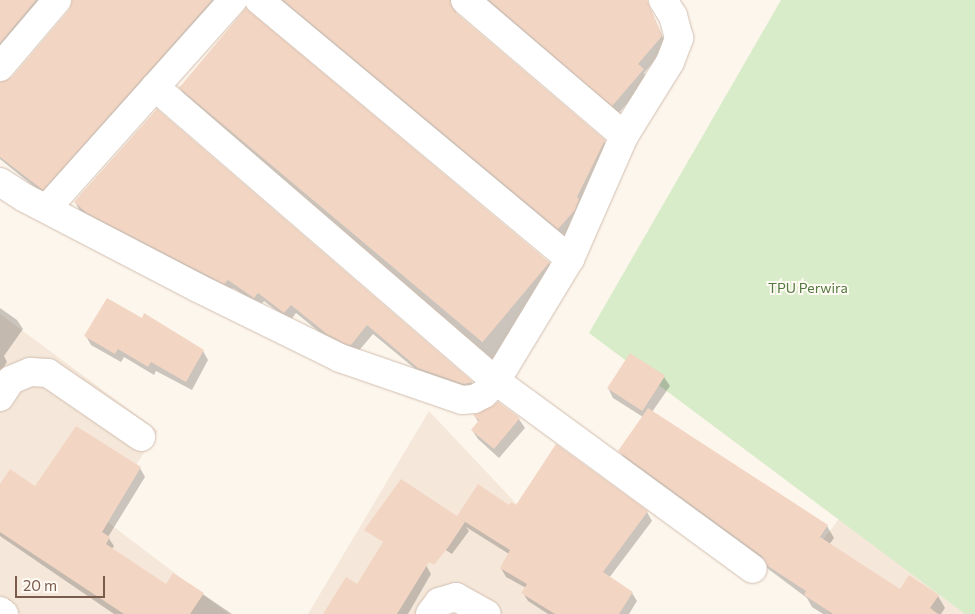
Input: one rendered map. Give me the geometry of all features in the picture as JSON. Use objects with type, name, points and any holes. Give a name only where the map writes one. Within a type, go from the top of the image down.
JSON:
[{"type":"street","points":[[0,67],[57,0]]},
{"type":"street","points":[[47,208],[233,0]]},
{"type":"street","points":[[259,0],[570,259]]},
{"type":"street","points":[[464,0],[624,136]]},
{"type":"street","points":[[0,182],[340,358],[462,400],[484,394],[496,380],[570,259],[624,136],[670,62],[679,38],[673,16],[663,0]]},
{"type":"street","points":[[155,87],[496,380],[752,569]]},
{"type":"street","points":[[0,397],[11,380],[30,372],[48,373],[141,437]]},
{"type":"street","points":[[430,614],[439,602],[456,597],[488,614]]},
{"type":"street","points":[[0,611],[4,614]]},
{"type":"shaded area","points":[[0,314],[158,431],[102,518],[229,614],[0,614]]},
{"type":"shaded area","points":[[429,411],[620,614],[308,614]]},
{"type":"shaded area","points":[[839,519],[965,614],[831,614],[793,579]]},
{"type":"green space","name":"TPU Perwira","points":[[781,0],[975,0],[975,614],[965,614],[589,333]]},
{"type":"building","points":[[0,0],[36,0],[0,43]]},
{"type":"building","points":[[72,0],[212,0],[43,190],[0,157],[0,82],[12,77],[69,10]]},
{"type":"building","points":[[283,0],[450,0],[455,12],[605,140],[577,197],[579,199],[575,210],[558,229]]},
{"type":"building","points":[[489,0],[647,0],[662,36],[638,64],[644,69],[612,106]]},
{"type":"building","points":[[246,8],[549,263],[483,342],[179,88]]},
{"type":"building","points":[[157,109],[473,382],[464,384],[418,368],[367,325],[351,345],[346,344],[327,334],[291,305],[284,313],[258,293],[254,298],[228,280],[224,284],[87,213],[74,202]]},
{"type":"building","points":[[107,298],[142,318],[144,313],[204,350],[186,382],[151,362],[148,367],[118,349],[115,354],[84,336]]},
{"type":"building","points":[[630,353],[665,376],[642,411],[607,388]]},
{"type":"building","points":[[498,402],[520,418],[494,449],[471,430],[479,420],[473,415]]},
{"type":"building","points":[[648,408],[828,525],[820,537],[900,589],[909,575],[939,595],[930,608],[938,614],[833,614],[804,595],[806,591],[768,566],[762,556],[618,451]]},
{"type":"building","points":[[76,426],[141,467],[102,532],[110,537],[106,544],[166,584],[173,573],[204,593],[190,614],[124,614],[0,532],[0,484],[10,469],[35,486]]},
{"type":"building","points":[[556,444],[648,511],[603,572],[633,592],[619,614],[555,614],[521,593],[527,584],[500,568],[510,550],[459,518],[465,522],[434,565],[429,562],[397,614],[323,614],[346,577],[357,584],[383,542],[364,530],[401,479],[457,516],[478,484],[509,505],[511,502],[516,505]]}]
